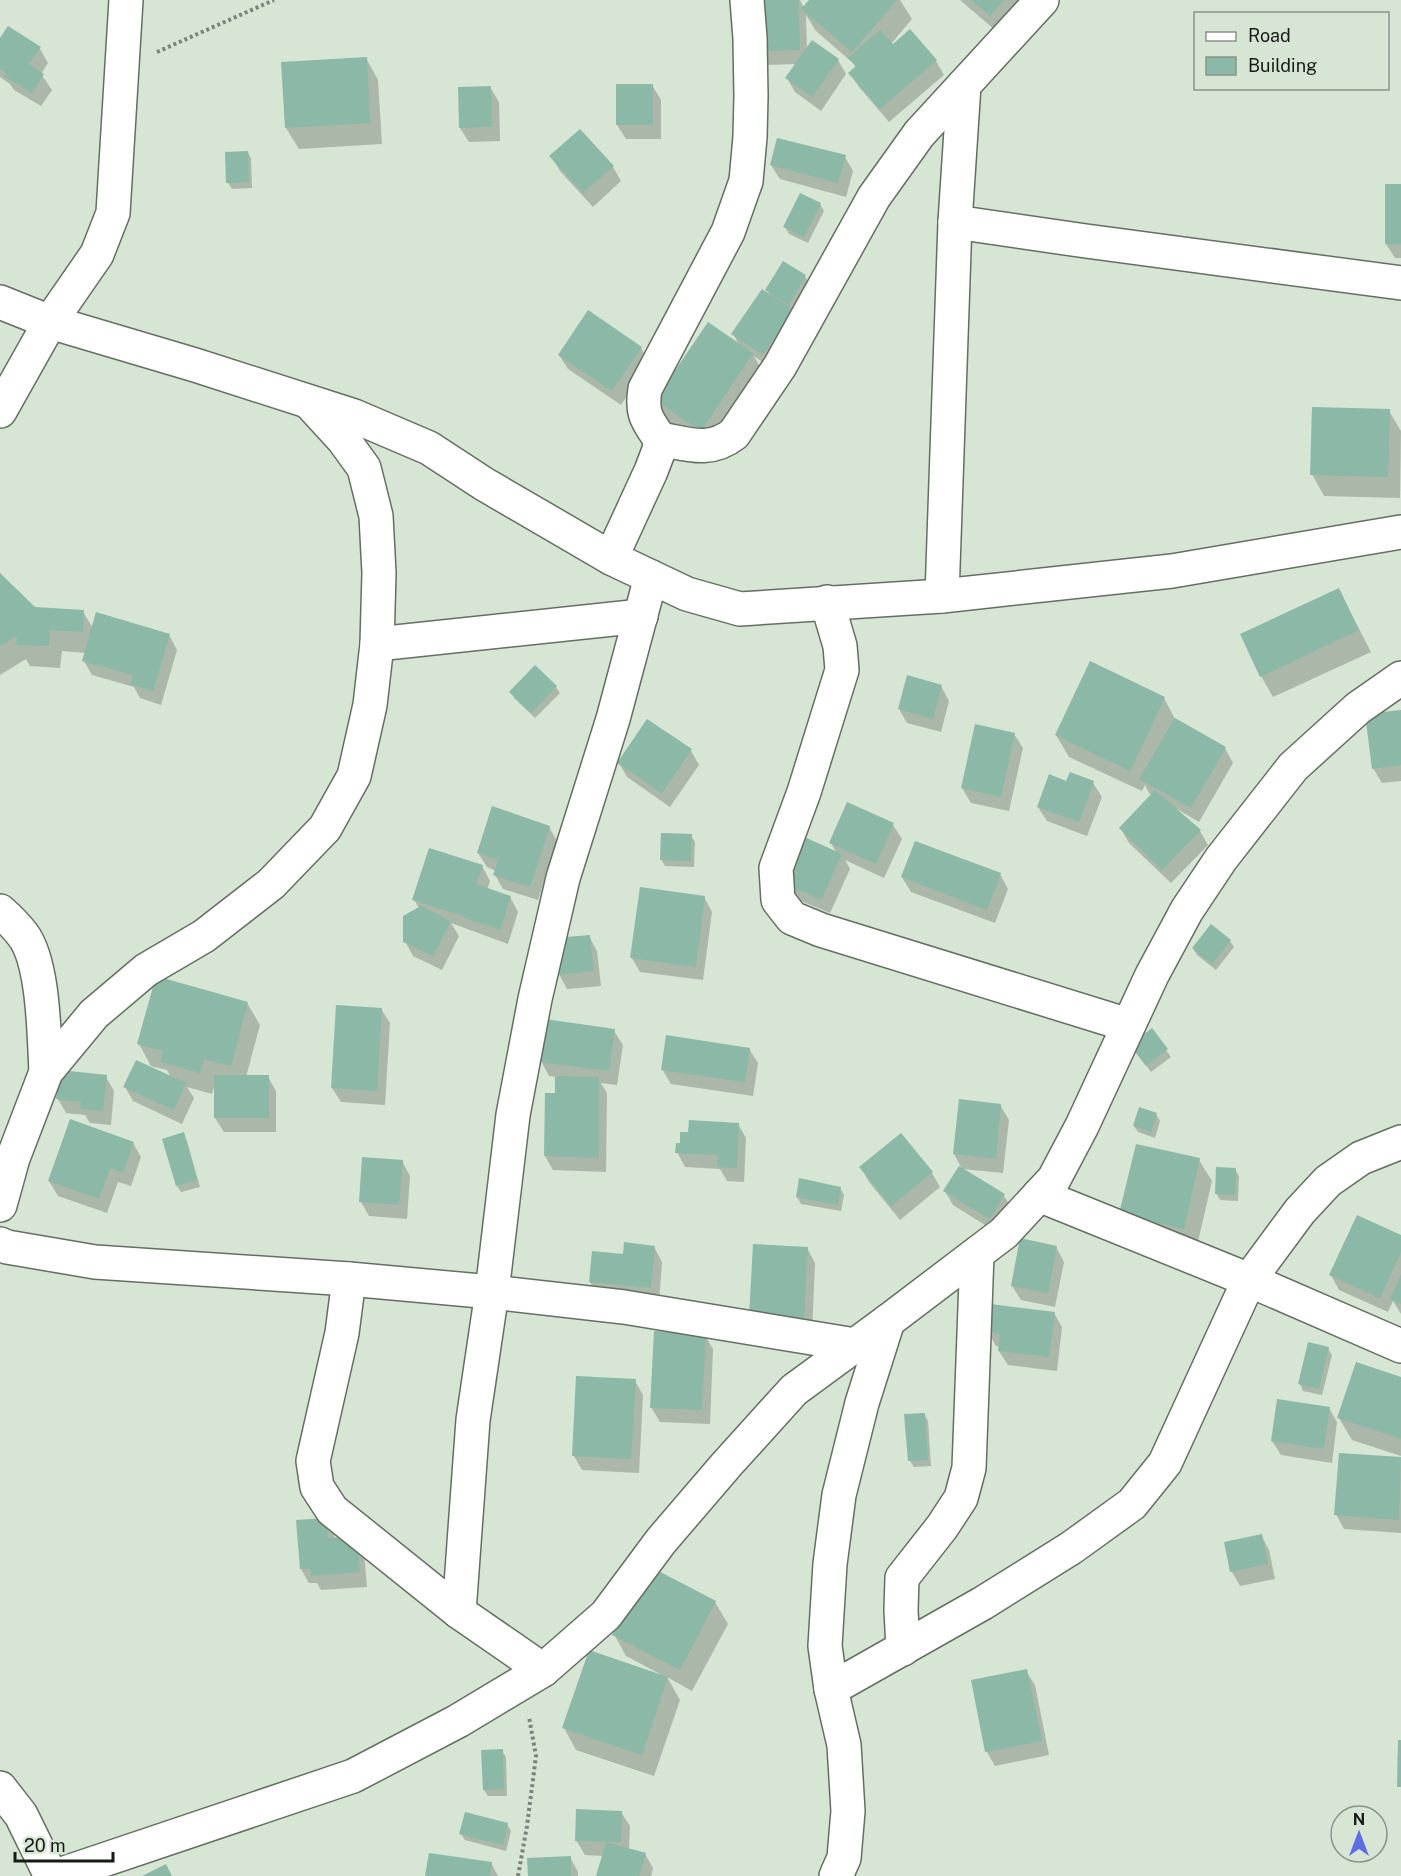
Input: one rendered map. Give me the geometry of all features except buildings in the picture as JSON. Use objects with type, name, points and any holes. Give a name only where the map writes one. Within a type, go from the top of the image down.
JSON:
[{"type":"street","points":[[0,411],[50,322],[97,254],[113,213],[126,0]]},
{"type":"street","points":[[611,558],[659,450],[660,439],[647,420],[642,405],[645,389],[728,232],[746,181],[751,96],[747,0]]},
{"type":"street","points":[[660,439],[698,446],[714,446],[734,434],[780,366],[874,197],[919,134],[1042,0]]},
{"type":"street","points":[[942,596],[955,222],[964,85]]},
{"type":"street","points":[[955,222],[1401,283]]},
{"type":"street","points":[[0,302],[50,322],[354,416],[429,448],[484,484],[611,558],[687,594],[740,609],[942,596],[1172,571],[1401,532]]},
{"type":"street","points":[[0,1205],[13,1158],[46,1072],[93,1014],[146,970],[204,936],[271,884],[325,828],[354,776],[370,705],[377,644],[379,573],[376,516],[364,468],[343,439],[308,401]]},
{"type":"street","points":[[459,1612],[473,1420],[492,1292],[513,1114],[535,999],[563,878],[613,719],[651,577]]},
{"type":"street","points":[[827,602],[840,646],[842,670],[804,792],[776,868],[778,900],[792,918],[821,930],[1128,1025]]},
{"type":"street","points":[[377,644],[641,616]]},
{"type":"street","points":[[56,1876],[352,1776],[458,1721],[533,1676],[606,1615],[661,1541],[794,1390],[1004,1233],[1054,1179],[1082,1126],[1152,975],[1187,910],[1221,859],[1293,767],[1358,708],[1401,678]]},
{"type":"street","points":[[0,911],[23,936],[33,954],[42,1004],[46,1072]]},
{"type":"street","points":[[831,1689],[983,1603],[1071,1548],[1132,1504],[1165,1463],[1249,1280],[1300,1211],[1328,1181],[1361,1158],[1401,1142]]},
{"type":"street","points":[[1040,1195],[1249,1280],[1401,1346]]},
{"type":"street","points":[[0,1244],[95,1262],[349,1279],[624,1307],[855,1345]]},
{"type":"street","points":[[903,1649],[902,1578],[942,1527],[961,1498],[969,1468],[977,1254]]},
{"type":"street","points":[[349,1279],[342,1333],[313,1461],[317,1486],[332,1510],[459,1612],[533,1676]]},
{"type":"street","points":[[836,1876],[844,1858],[848,1810],[844,1745],[831,1689],[825,1646],[830,1564],[839,1495],[862,1403],[888,1321]]},
{"type":"street","points":[[0,1788],[21,1815],[51,1876]]},
{"type":"path","points":[[123,67],[274,0]]},
{"type":"path","points":[[518,1876],[536,1756],[533,1676]]}]
